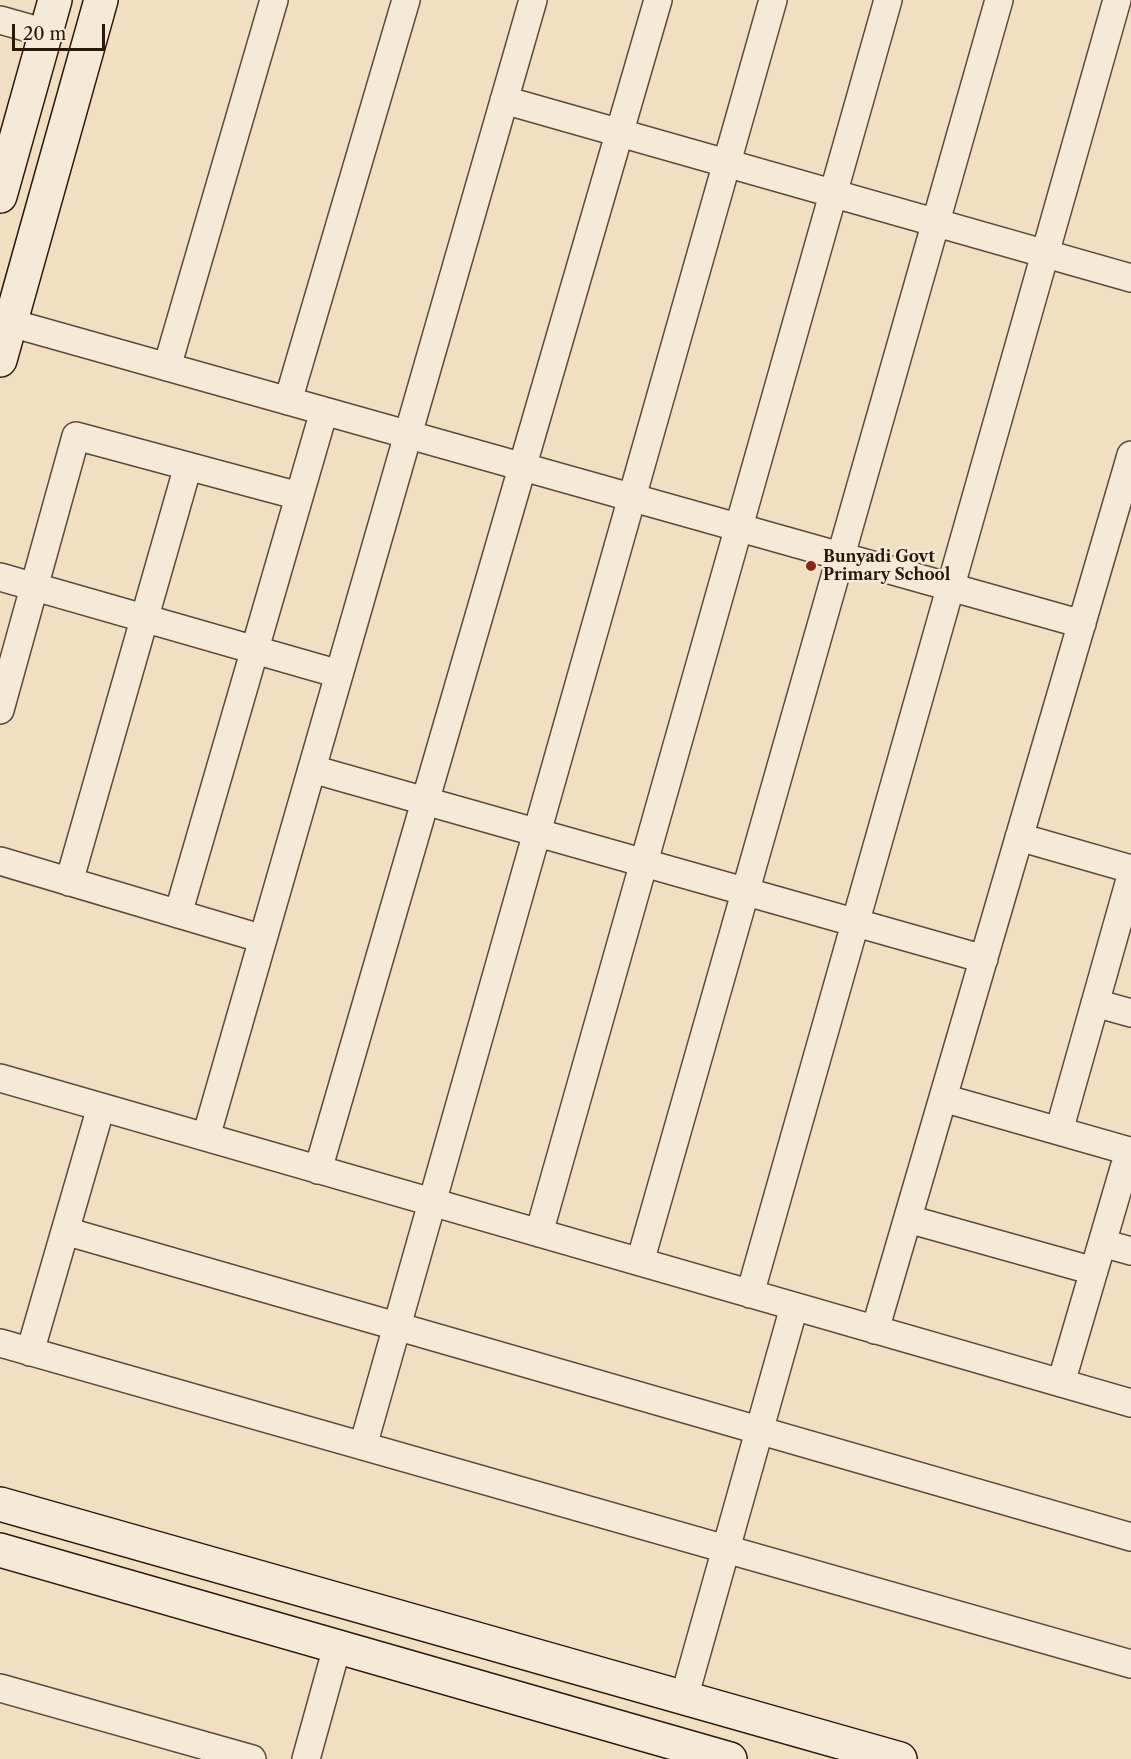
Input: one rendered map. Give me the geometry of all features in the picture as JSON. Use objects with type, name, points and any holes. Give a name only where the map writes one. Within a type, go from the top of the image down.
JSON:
[{"type":"street","points":[[0,196],[55,0]]},
{"type":"street","points":[[0,360],[102,0]]},
{"type":"street","points":[[167,367],[274,0]]},
{"type":"street","points":[[288,401],[406,0]]},
{"type":"street","points":[[206,1137],[533,0]]},
{"type":"street","points":[[318,1170],[658,0]]},
{"type":"street","points":[[363,1446],[773,0]]},
{"type":"street","points":[[539,1233],[888,0]]},
{"type":"street","points":[[640,1262],[999,0]]},
{"type":"street","points":[[750,1294],[1117,0]]},
{"type":"street","points":[[0,20],[46,33]]},
{"type":"street","points":[[504,100],[1131,278]]},
{"type":"street","points":[[10,323],[1082,624]]},
{"type":"street","points":[[178,914],[324,411]]},
{"type":"street","points":[[0,711],[76,436],[299,496]]},
{"type":"street","points":[[875,1330],[1131,455]]},
{"type":"street","points":[[69,882],[188,466]]},
{"type":"street","points":[[0,578],[339,674]]},
{"type":"street","points":[[312,770],[984,959]]},
{"type":"street","points":[[1019,837],[1131,869]]},
{"type":"street","points":[[0,861],[263,939]]},
{"type":"street","points":[[1059,1131],[1131,876]]},
{"type":"street","points":[[1095,1003],[1131,1013]]},
{"type":"street","points":[[0,1078],[1131,1403]]},
{"type":"street","points":[[943,1098],[1130,1151],[1061,1383]]},
{"type":"street","points":[[30,1352],[101,1107]]},
{"type":"street","points":[[908,1219],[1094,1271]]},
{"type":"street","points":[[65,1231],[1131,1537]]},
{"type":"street","points":[[1102,1243],[1131,1251]]},
{"type":"street","points":[[684,1698],[794,1306]]},
{"type":"street","points":[[0,1343],[1131,1664]]},
{"type":"street","points":[[0,1504],[684,1698],[818,1748],[900,1759]]},
{"type":"street","points":[[0,1550],[730,1759]]},
{"type":"street","points":[[306,1759],[337,1647]]},
{"type":"street","points":[[0,1688],[252,1759]]},
{"type":"place","name":"Bunyadi Govt Primary School","points":[[811,566]]}]
